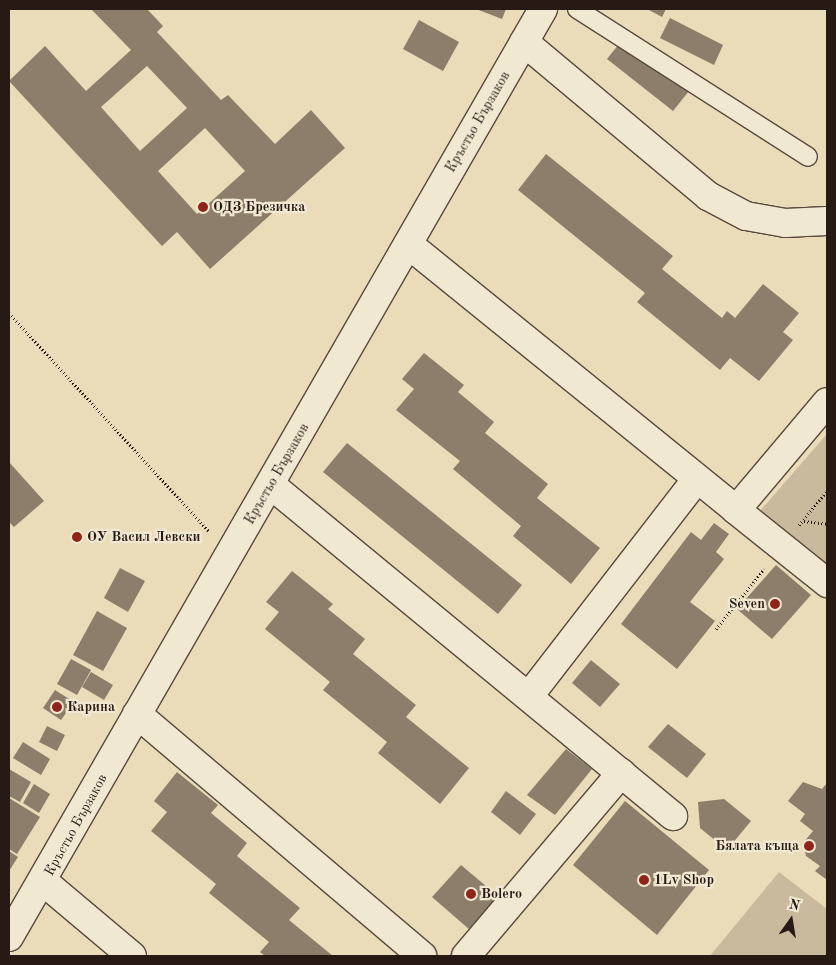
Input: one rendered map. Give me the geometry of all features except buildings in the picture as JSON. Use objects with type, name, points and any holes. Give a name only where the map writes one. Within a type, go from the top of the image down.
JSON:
[{"type":"street","name":"Кръстьо Бързаков","points":[[9,937],[44,882],[137,714],[271,485],[543,9]]},
{"type":"street","points":[[524,42],[708,196],[746,216],[785,223],[827,221]]},
{"type":"street","points":[[408,244],[827,583]]},
{"type":"street","points":[[736,510],[827,402]]},
{"type":"street","points":[[529,696],[697,479]]},
{"type":"street","points":[[271,485],[673,816]]},
{"type":"street","points":[[137,714],[422,956]]},
{"type":"street","points":[[466,956],[621,772]]},
{"type":"street","points":[[44,882],[132,956]]},
{"type":"street","points":[[9,950],[16,956]]},
{"type":"lane","points":[[577,9],[808,157]]},
{"type":"path","points":[[9,313],[231,554]]},
{"type":"path","points":[[803,521],[827,524]]},
{"type":"shaded area","points":[[827,434],[827,571],[754,518]]},
{"type":"shaded area","points":[[779,872],[827,909],[827,956],[710,956]]},
{"type":"place","name":"ОДЗ Брезичка","points":[[203,207]]},
{"type":"place","name":"ОУ Васил Левски","points":[[77,537]]},
{"type":"place","name":"Seven","points":[[775,604]]},
{"type":"place","name":"Карина","points":[[57,707]]},
{"type":"place","name":"Бялата къща","points":[[809,846]]},
{"type":"place","name":"1Lv Shop","points":[[644,880]]},
{"type":"place","name":"Bolero","points":[[471,894]]}]
